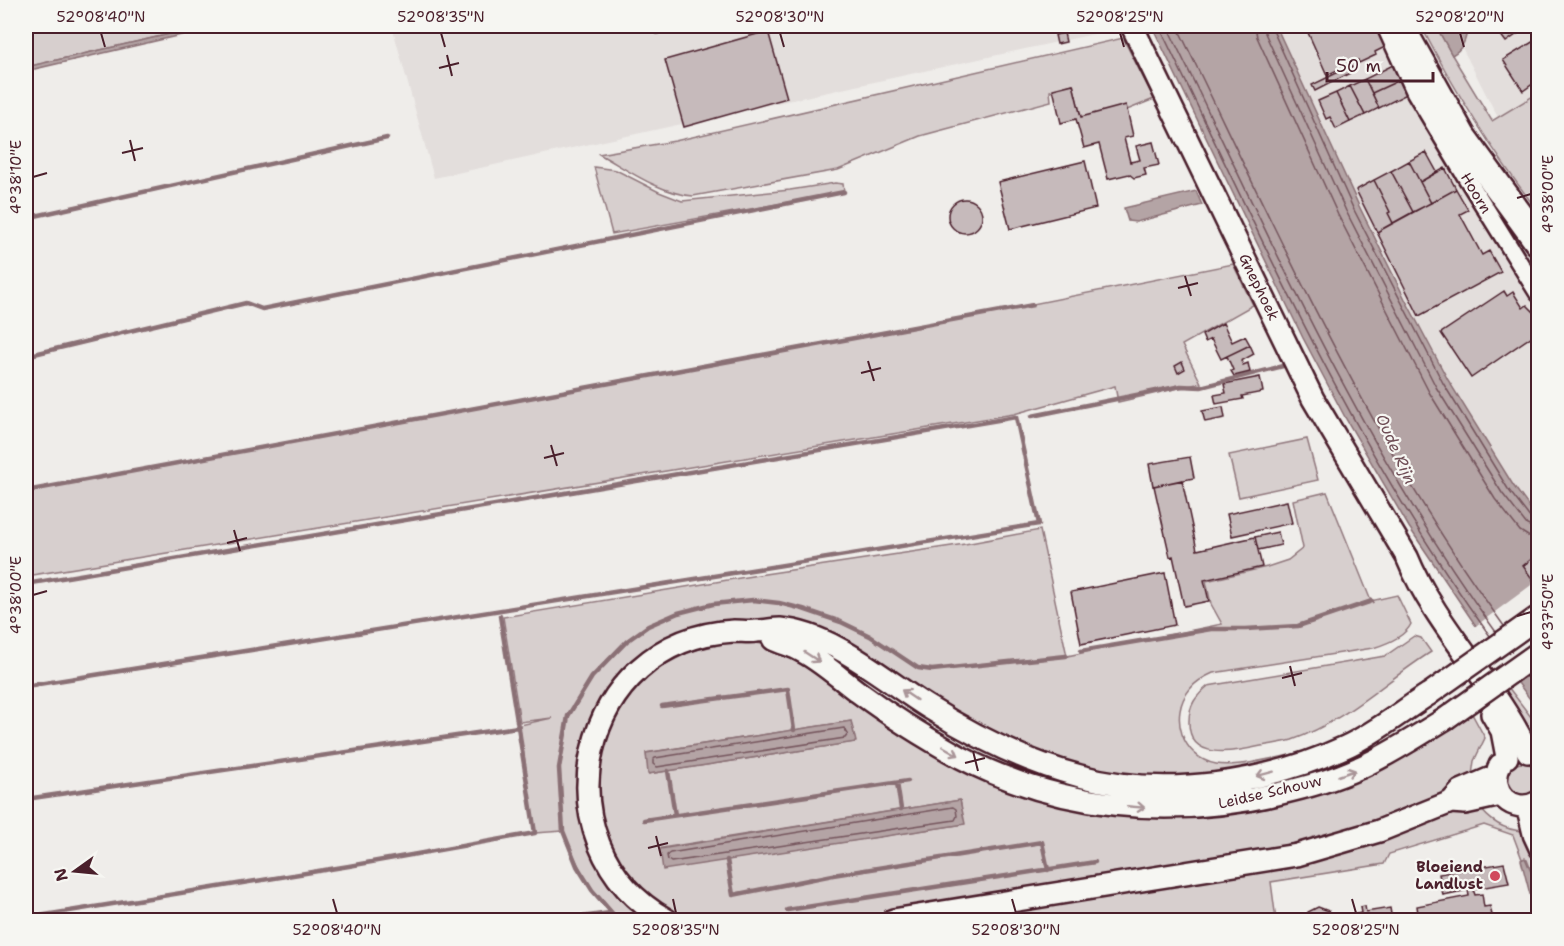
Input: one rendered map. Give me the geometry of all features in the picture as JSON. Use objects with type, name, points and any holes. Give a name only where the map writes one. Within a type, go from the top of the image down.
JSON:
[{"type":"main road","name":"Hoorn","points":[[1400,26],[1423,87],[1539,241]]},
{"type":"street","name":"Gnephoek","points":[[1132,26],[1313,399],[1397,543],[1401,564],[1413,598],[1498,723],[1504,737],[1524,756]]},
{"type":"street","name":"Hoorn","points":[[1385,26],[1423,87],[1477,196],[1539,293]]},
{"type":"street","name":"Leidse Schouw","points":[[667,921],[628,890],[613,870],[593,828],[588,803],[588,775],[594,741],[615,696],[654,658],[677,645],[706,636],[734,631],[759,632],[779,629],[793,632],[842,651],[959,726],[1043,764],[1082,777],[1162,787],[1244,780],[1300,765],[1348,746],[1429,694],[1539,617]]},
{"type":"street","name":"Leidse Schouw","points":[[759,632],[798,648],[900,722],[962,758],[1062,796],[1104,804],[1151,808],[1211,806],[1302,789],[1358,769],[1445,719],[1539,653]]},
{"type":"street","points":[[1524,756],[1500,766],[1499,786],[1512,804],[1532,805],[1532,836],[1539,849]]},
{"type":"street","points":[[892,921],[1297,855],[1379,831],[1451,802],[1461,791],[1499,786]]},
{"type":"shaded area","points":[[26,26],[205,26],[26,67]]},
{"type":"shaded area","points":[[392,26],[1115,26],[1117,29],[434,178]]},
{"type":"shaded area","points":[[1263,26],[1386,26],[1538,281],[1538,533],[1382,275]]},
{"type":"shaded area","points":[[1421,26],[1436,26],[1492,121],[1538,93],[1538,211],[1475,121]]},
{"type":"shaded area","points":[[1451,26],[1538,26],[1538,174],[1511,143]]},
{"type":"shaded area","points":[[1123,38],[1154,99],[1127,110],[1082,121],[1073,84],[1050,91],[1051,101],[920,136],[838,170],[693,196],[656,186],[599,154],[675,141]]},
{"type":"shaded area","points":[[1429,103],[1538,253],[1538,281]]},
{"type":"shaded area","points":[[594,167],[616,170],[682,201],[835,183],[843,184],[844,192],[612,234]]},
{"type":"shaded area","points":[[1233,264],[1253,305],[1182,345],[1201,383],[1118,402],[1115,386],[1014,414],[26,576],[26,491],[938,323]]},
{"type":"shaded area","points":[[1307,439],[1318,480],[1239,497],[1229,455]]},
{"type":"shaded area","points":[[1327,492],[1371,601],[1397,595],[1411,624],[1408,629],[1395,639],[1373,648],[1213,673],[1192,686],[1183,699],[1180,711],[1182,734],[1187,744],[1204,760],[1216,764],[1251,763],[1312,750],[1270,763],[1231,771],[1165,777],[1108,773],[1043,758],[777,624],[626,670],[594,716],[583,751],[579,778],[580,806],[586,833],[596,859],[611,882],[629,903],[651,920],[618,920],[592,890],[563,831],[535,833],[520,725],[552,718],[520,722],[503,617],[965,544],[1040,530],[1067,656],[1222,624],[1211,604],[1206,581],[1288,560],[1303,548],[1293,500]]},
{"type":"shaded area","points":[[1414,636],[1421,638],[1431,652],[1347,712],[1311,732],[1284,742],[1226,752],[1204,749],[1196,743],[1191,734],[1189,715],[1192,706],[1208,686],[1385,656]]},
{"type":"shaded area","points":[[746,641],[783,648],[940,756],[1180,817],[1213,815],[1278,804],[1471,712],[1485,738],[1474,761],[1471,782],[1417,807],[1331,839],[1246,856],[851,920],[692,920],[667,909],[635,884],[610,846],[598,805],[603,741],[625,700],[642,681],[662,666],[691,651]],"holes":[[[851,721],[855,742],[649,774],[646,753]],[[960,800],[964,824],[664,869],[661,848]]]},
{"type":"shaded area","points":[[1508,687],[1538,726],[1538,749],[1498,693]]},
{"type":"shaded area","points":[[1523,763],[1534,768],[1539,779],[1534,790],[1523,795],[1512,790],[1507,779],[1512,768]]},
{"type":"shaded area","points":[[1478,805],[1497,824],[1523,831],[1538,860],[1538,888],[1527,860],[1522,859],[1513,835],[1484,825],[1389,854],[1384,864],[1271,882],[1276,920],[945,920],[1432,819]]},
{"type":"water","points":[[205,26],[220,26],[26,71],[26,67]]},
{"type":"water","name":"Oude Rijn","points":[[1152,26],[1276,26],[1359,206],[1448,380],[1513,485],[1538,519],[1538,710],[1474,623],[1409,527],[1346,419],[1303,338]]},
{"type":"water","points":[[1436,26],[1467,26],[1464,43],[1459,50],[1452,55]]},
{"type":"water","points":[[1196,191],[1202,205],[1136,222],[1128,221],[1124,208]]},
{"type":"water","points":[[851,721],[856,742],[648,774],[646,753]]},
{"type":"water","points":[[960,800],[965,824],[663,870],[660,849]]},
{"type":"water","points":[[1525,858],[1538,888],[1538,901],[1534,903],[1521,860]]},
{"type":"pier","points":[[1538,580],[1538,668],[1515,685],[1473,628]]},
{"type":"building","points":[[654,26],[687,26],[657,34]]},
{"type":"building","points":[[1305,26],[1375,26],[1385,47],[1375,52],[1376,55],[1359,63],[1358,60],[1327,75]]},
{"type":"building","points":[[1494,26],[1515,26],[1520,32],[1506,42]]},
{"type":"building","points":[[768,31],[787,98],[684,127],[665,60]]},
{"type":"building","points":[[1064,33],[1066,42],[1057,44],[1055,35]]},
{"type":"building","points":[[1538,40],[1538,80],[1523,91],[1503,60]]},
{"type":"building","points":[[1393,65],[1400,80],[1372,93],[1365,79]]},
{"type":"building","points":[[1351,66],[1354,71],[1315,91],[1312,85]]},
{"type":"building","points":[[1365,79],[1379,108],[1365,115],[1350,86]]},
{"type":"building","points":[[1400,80],[1407,94],[1379,108],[1372,93]]},
{"type":"building","points":[[1073,84],[1081,117],[1126,105],[1133,136],[1124,138],[1130,162],[1140,160],[1136,146],[1153,142],[1159,165],[1144,168],[1146,175],[1134,178],[1129,174],[1108,179],[1099,144],[1084,148],[1076,119],[1061,123],[1053,89]]},
{"type":"building","points":[[1350,86],[1365,115],[1350,122],[1336,93]]},
{"type":"building","points":[[1336,93],[1350,122],[1336,129],[1330,117],[1326,119],[1318,101]]},
{"type":"building","points":[[1426,152],[1437,172],[1420,182],[1409,161]]},
{"type":"building","points":[[1085,161],[1096,208],[1010,229],[998,182]]},
{"type":"building","points":[[1409,161],[1431,203],[1413,212],[1391,171]]},
{"type":"building","points":[[1445,168],[1456,189],[1431,203],[1420,182]]},
{"type":"building","points":[[1391,171],[1413,212],[1393,223],[1374,180]]},
{"type":"building","points":[[1374,180],[1393,223],[1377,232],[1356,190]]},
{"type":"building","points":[[1456,189],[1468,210],[1460,214],[1482,255],[1489,251],[1501,272],[1419,316],[1377,232]]},
{"type":"building","points":[[965,199],[977,204],[982,216],[977,228],[965,233],[953,228],[948,216],[953,204]]},
{"type":"building","points":[[1504,291],[1507,296],[1513,292],[1523,308],[1527,305],[1538,316],[1535,325],[1538,332],[1471,378],[1441,333]]},
{"type":"building","points":[[1223,323],[1232,342],[1245,336],[1250,345],[1221,359],[1211,339],[1205,342],[1202,335]]},
{"type":"building","points":[[1250,345],[1254,354],[1241,361],[1243,365],[1248,363],[1250,372],[1234,376],[1227,356]]},
{"type":"building","points":[[1182,362],[1185,369],[1178,373],[1175,366]]},
{"type":"building","points":[[1260,377],[1263,392],[1242,396],[1243,399],[1216,404],[1214,395],[1226,393],[1224,384]]},
{"type":"building","points":[[1223,407],[1225,418],[1205,422],[1202,411]]},
{"type":"building","points":[[1190,457],[1194,478],[1153,486],[1149,464]]},
{"type":"building","points":[[1182,480],[1197,550],[1255,537],[1262,567],[1204,580],[1209,601],[1184,606],[1154,486]]},
{"type":"building","points":[[1287,501],[1292,523],[1232,536],[1227,514]]},
{"type":"building","points":[[1278,532],[1281,545],[1258,550],[1255,537]]},
{"type":"building","points":[[1534,557],[1538,563],[1538,587],[1523,566]]},
{"type":"building","points":[[1165,573],[1175,625],[1081,644],[1071,592]]},
{"type":"building","points":[[1504,863],[1509,883],[1473,889],[1475,895],[1482,894],[1484,907],[1490,906],[1492,915],[1473,920],[1419,920],[1417,906],[1469,896],[1468,890],[1443,895],[1439,874]]},
{"type":"building","points":[[1365,906],[1366,912],[1390,908],[1392,920],[1338,920],[1338,918],[1361,913],[1360,907]]},
{"type":"building","points":[[1318,907],[1329,911],[1334,920],[1305,920],[1308,912]]},
{"type":"waterway","points":[[26,218],[387,138]]},
{"type":"waterway","points":[[26,356],[246,303],[262,309],[844,192]]},
{"type":"waterway","points":[[26,491],[1033,305]]},
{"type":"waterway","points":[[1032,416],[1181,386],[1201,387],[1283,366]]},
{"type":"waterway","points":[[26,584],[1016,417],[1039,524],[26,686]]},
{"type":"waterway","points":[[618,920],[592,890],[577,866],[563,831],[559,768],[568,716],[592,677],[627,641],[648,626],[678,613],[713,604],[753,600],[779,603],[841,622],[870,636],[918,668],[932,670],[1066,656]]},
{"type":"waterway","points":[[1081,651],[1211,629],[1298,626],[1372,601]]},
{"type":"waterway","points":[[500,616],[518,727]]},
{"type":"waterway","points":[[662,706],[788,689],[794,730]]},
{"type":"waterway","points":[[26,799],[518,727],[535,833],[349,866],[26,918]]},
{"type":"waterway","points":[[668,771],[675,815]]},
{"type":"waterway","points":[[644,820],[908,781]]},
{"type":"waterway","points":[[897,783],[901,809]]},
{"type":"waterway","points":[[727,860],[733,895],[833,875],[1042,842],[1048,870]]},
{"type":"waterway","points":[[787,910],[1095,862]]},
{"type":"waterway","points":[[559,920],[610,913]]},
{"type":"place","name":"Bloeiend Landlust","points":[[1495,876]]}]
